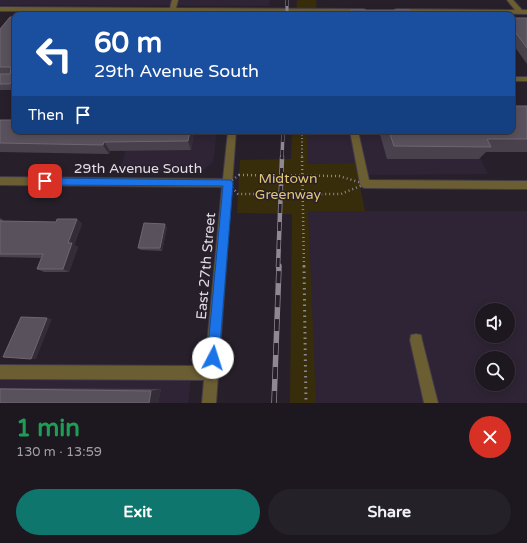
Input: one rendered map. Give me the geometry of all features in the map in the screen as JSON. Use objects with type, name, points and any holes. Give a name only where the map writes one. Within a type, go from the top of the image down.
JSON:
[{"type":"street","points":[[172,10],[175,0]]},
{"type":"street","points":[[510,0],[524,12]]},
{"type":"street","points":[[323,3],[326,12],[374,11]]},
{"type":"street","points":[[0,9],[172,10],[217,12]]},
{"type":"street","points":[[389,11],[402,12]]},
{"type":"street","points":[[515,79],[527,79]]},
{"type":"street","name":"East 27th Street","points":[[209,403],[232,134]]},
{"type":"street","points":[[355,134],[365,184],[527,185]]},
{"type":"street","name":"29th Avenue South","points":[[0,181],[228,183]]},
{"type":"street","points":[[416,340],[431,403]]},
{"type":"street","points":[[0,372],[212,373]]},
{"type":"path","points":[[302,134],[306,403]]},
{"type":"path","points":[[239,175],[302,175],[339,176],[365,184],[341,194],[238,194],[228,183],[239,175]]},
{"type":"shaded area","points":[[0,0],[270,0],[269,6],[0,5]]},
{"type":"shaded area","points":[[131,134],[217,134],[213,162],[202,171],[119,173]]},
{"type":"shaded area","points":[[307,134],[468,134],[488,174],[358,175],[355,163],[307,164]]},
{"type":"shaded area","points":[[308,211],[527,211],[527,403],[314,403]]},
{"type":"shaded area","points":[[0,375],[191,376],[188,403],[0,403]]},
{"type":"green space","points":[[297,0],[316,0],[317,12],[296,12]]},
{"type":"green space","name":"Midtown Greenway","points":[[292,134],[307,134],[307,164],[355,163],[365,211],[308,211],[316,403],[290,403],[292,214],[237,213],[240,160],[291,159]]},
{"type":"building","points":[[351,10],[409,10],[410,12],[352,12]]},
{"type":"building","points":[[10,17],[12,17],[12,82],[10,84],[0,84],[0,74],[10,74],[11,69],[10,67],[0,67],[0,29]]},
{"type":"building","points":[[515,18],[527,18],[527,48],[516,33]]},
{"type":"building","points":[[515,106],[527,106],[527,139],[487,139],[491,147],[394,146],[390,134],[515,134]]},
{"type":"building","points":[[0,120],[12,120],[12,134],[189,134],[188,141],[104,142],[103,145],[0,143]]},
{"type":"building","points":[[57,219],[77,219],[68,243],[72,243],[63,269],[37,269],[43,254],[0,254],[0,221],[56,222]]},
{"type":"building","points":[[144,223],[165,224],[160,248],[138,248]]},
{"type":"building","points":[[21,317],[47,318],[31,359],[3,357]]},
{"type":"building","points":[[0,389],[151,391],[149,403],[0,403]]},
{"type":"railway","points":[[287,0],[287,12]]},
{"type":"railway","points":[[282,158],[283,134]]},
{"type":"railway","points":[[278,267],[282,157]]},
{"type":"railway","points":[[274,403],[279,266]]},
{"type":"route","points":[[45,181],[228,183],[213,358]]}]
